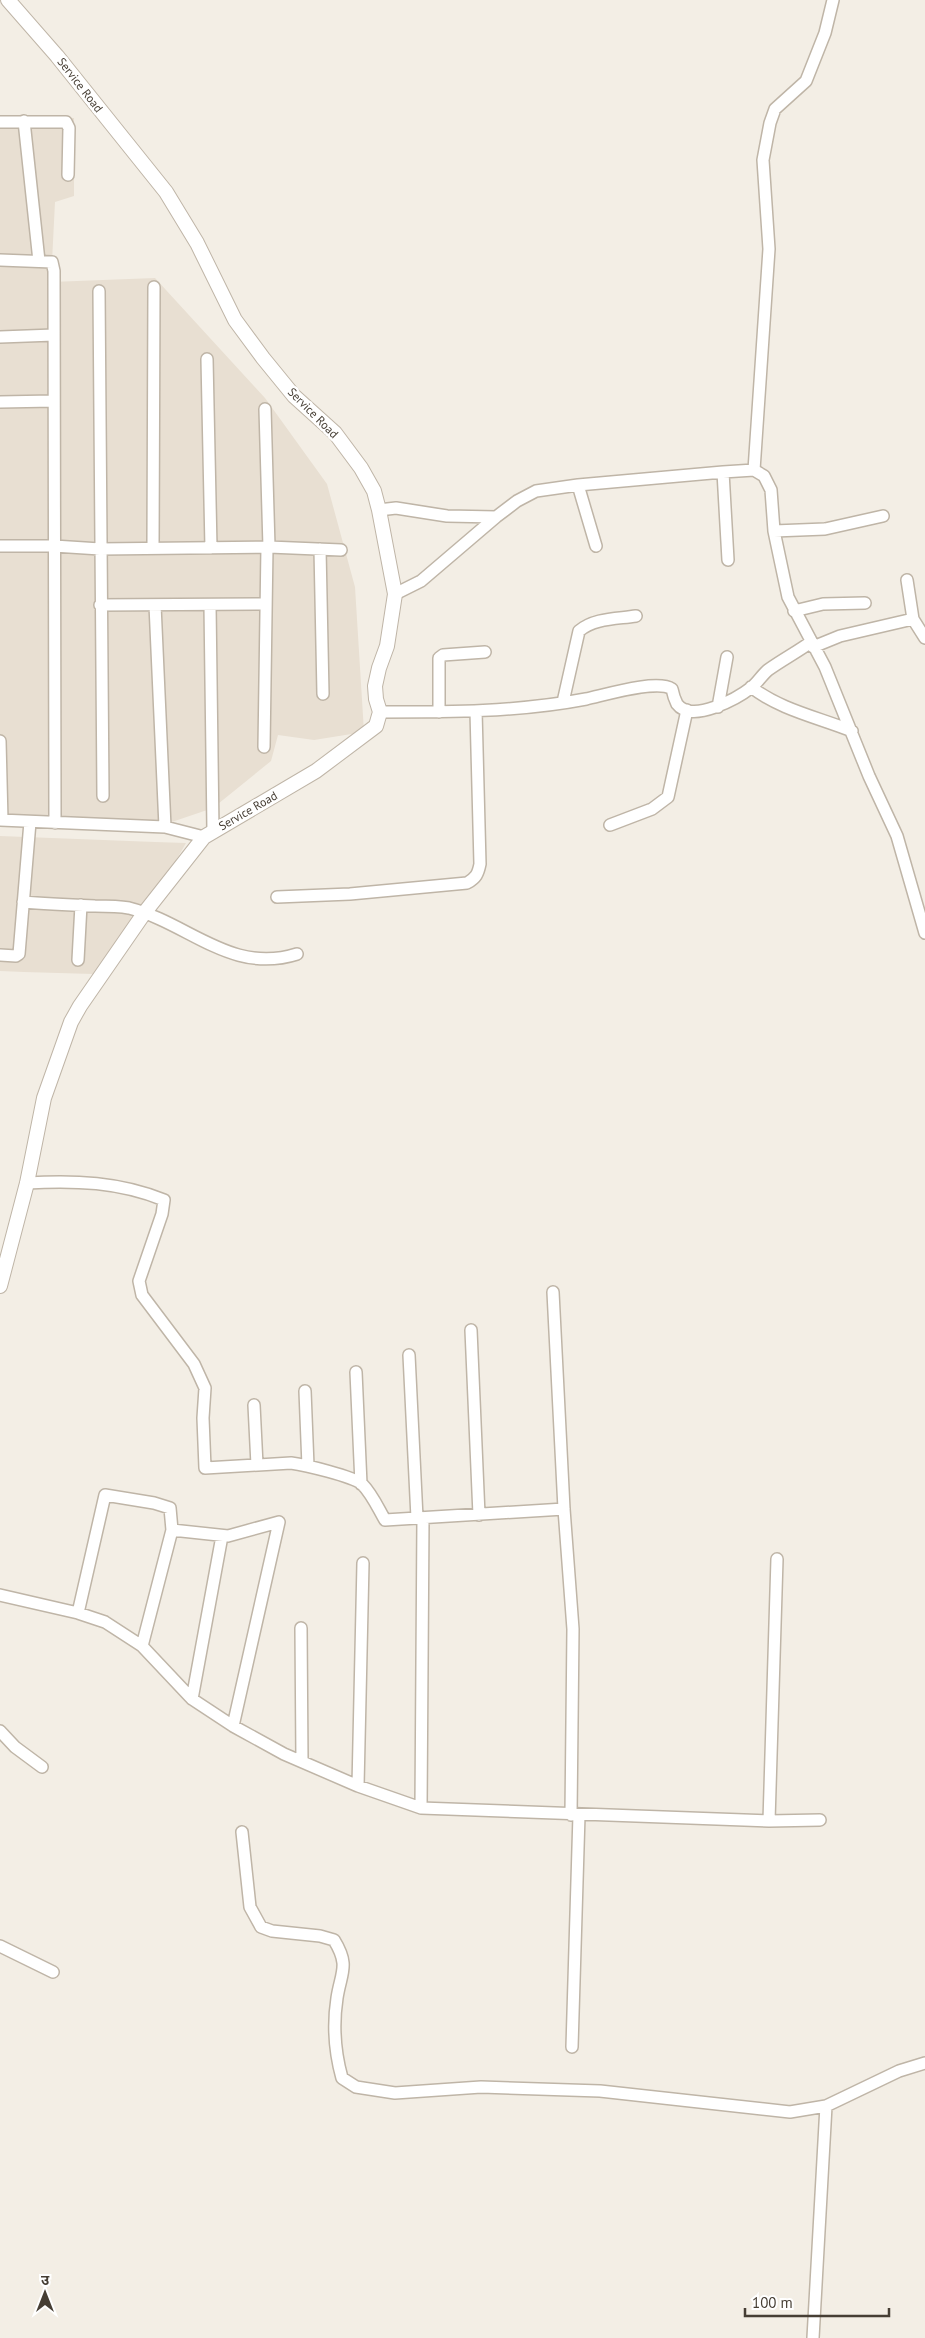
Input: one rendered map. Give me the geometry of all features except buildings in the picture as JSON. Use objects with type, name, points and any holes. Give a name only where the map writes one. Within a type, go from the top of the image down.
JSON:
[{"type":"street","name":"Service Road","points":[[8,0],[57,56],[166,192],[197,242],[235,320],[294,396],[335,434],[356,461],[374,491],[379,510],[395,594],[387,646],[375,686],[380,712],[376,726],[316,771],[208,834]]},
{"type":"street","points":[[754,470],[769,249],[764,160],[770,123],[775,109],[806,81],[825,33],[833,0]]},
{"type":"street","points":[[24,121],[39,261]]},
{"type":"street","points":[[0,122],[66,122],[69,128],[68,175]]},
{"type":"street","points":[[0,260],[52,262],[54,271],[55,823]]},
{"type":"street","points":[[153,548],[154,286]]},
{"type":"street","points":[[99,291],[103,796]]},
{"type":"street","points":[[0,337],[54,335]]},
{"type":"street","points":[[207,359],[211,548]]},
{"type":"street","points":[[0,402],[53,401]]},
{"type":"street","points":[[264,747],[268,548],[265,409]]},
{"type":"street","points":[[395,594],[421,581],[516,501],[536,491],[578,485],[723,472],[754,470],[764,476],[770,490],[774,532],[788,597],[812,645],[826,667],[869,776],[897,836],[925,933]]},
{"type":"street","points":[[723,472],[728,560]]},
{"type":"street","points":[[578,485],[596,546]]},
{"type":"street","points":[[379,510],[396,508],[447,516],[496,517]]},
{"type":"street","points":[[774,532],[825,529],[883,516]]},
{"type":"street","points":[[0,546],[54,546],[100,549],[268,548],[341,550]]},
{"type":"street","points":[[320,549],[322,694]]},
{"type":"street","points":[[907,580],[913,619],[925,638]]},
{"type":"street","points":[[794,611],[823,604],[865,603]]},
{"type":"street","points":[[0,1286],[5,1252],[27,1183],[44,1098],[72,1022],[80,1006],[144,912],[208,834],[210,604]]},
{"type":"street","points":[[100,606],[266,604]]},
{"type":"street","points":[[155,605],[165,827]]},
{"type":"street","points":[[563,702],[579,631],[598,621],[636,616]]},
{"type":"street","points":[[380,712],[506,710],[658,685],[672,689],[678,705],[687,710],[718,707],[751,687],[767,671],[812,645],[840,636],[913,619]]},
{"type":"street","points":[[439,712],[439,658],[443,655],[485,652]]},
{"type":"street","points":[[718,707],[727,657]]},
{"type":"street","points":[[751,687],[782,708],[810,714],[852,731]]},
{"type":"street","points":[[610,825],[652,809],[668,797],[687,710]]},
{"type":"street","points":[[278,897],[350,894],[467,883],[473,880],[478,874],[480,864],[476,711]]},
{"type":"street","points":[[0,741],[1,820],[165,827],[208,834]]},
{"type":"street","points":[[0,955],[16,956],[19,954],[30,822]]},
{"type":"street","points":[[23,902],[126,908],[144,912],[240,957],[264,960],[281,959],[297,954]]},
{"type":"street","points":[[78,960],[81,905]]},
{"type":"street","points":[[27,1183],[62,1181],[104,1184],[145,1192],[164,1200],[162,1214],[139,1281],[142,1295],[194,1364],[205,1388],[203,1418],[205,1468],[291,1462],[308,1466],[361,1484],[372,1497],[384,1520],[564,1509]]},
{"type":"street","points":[[553,1292],[574,1675],[575,1815],[572,2047]]},
{"type":"street","points":[[471,1330],[479,1515]]},
{"type":"street","points":[[408,1355],[420,1518],[421,1808]]},
{"type":"street","points":[[356,1372],[361,1484]]},
{"type":"street","points":[[305,1391],[308,1466]]},
{"type":"street","points":[[254,1405],[257,1465]]},
{"type":"street","points":[[78,1613],[105,1495],[154,1502],[170,1508],[172,1530],[142,1646]]},
{"type":"street","points":[[172,1530],[222,1536],[279,1522],[234,1726]]},
{"type":"street","points":[[192,1699],[222,1536]]},
{"type":"street","points":[[769,1822],[777,1559]]},
{"type":"street","points":[[358,1786],[363,1563]]},
{"type":"street","points":[[0,1595],[78,1613],[105,1622],[142,1646],[192,1699],[234,1726],[284,1754],[358,1786],[421,1808],[769,1822],[820,1820]]},
{"type":"street","points":[[301,1628],[302,1761]]},
{"type":"street","points":[[0,1731],[15,1747],[42,1767]]},
{"type":"street","points":[[242,1832],[250,1907],[261,1927],[272,1931],[320,1936],[334,1940],[343,1955],[343,1978],[337,1998],[335,2050],[342,2078],[356,2087],[396,2093],[481,2087],[600,2091],[790,2112],[826,2106],[892,2074],[925,2063]]},
{"type":"street","points":[[0,1946],[53,1972]]},
{"type":"street","points":[[813,2338],[826,2106]]},
{"type":"shaded area","points":[[74,118],[74,196],[55,202],[51,282],[155,278],[265,398],[327,484],[355,587],[364,732],[314,740],[278,735],[271,761],[213,808],[163,825],[0,827],[0,119]]},
{"type":"shaded area","points":[[0,836],[186,843],[143,918],[93,974],[24,972],[0,971]]}]
